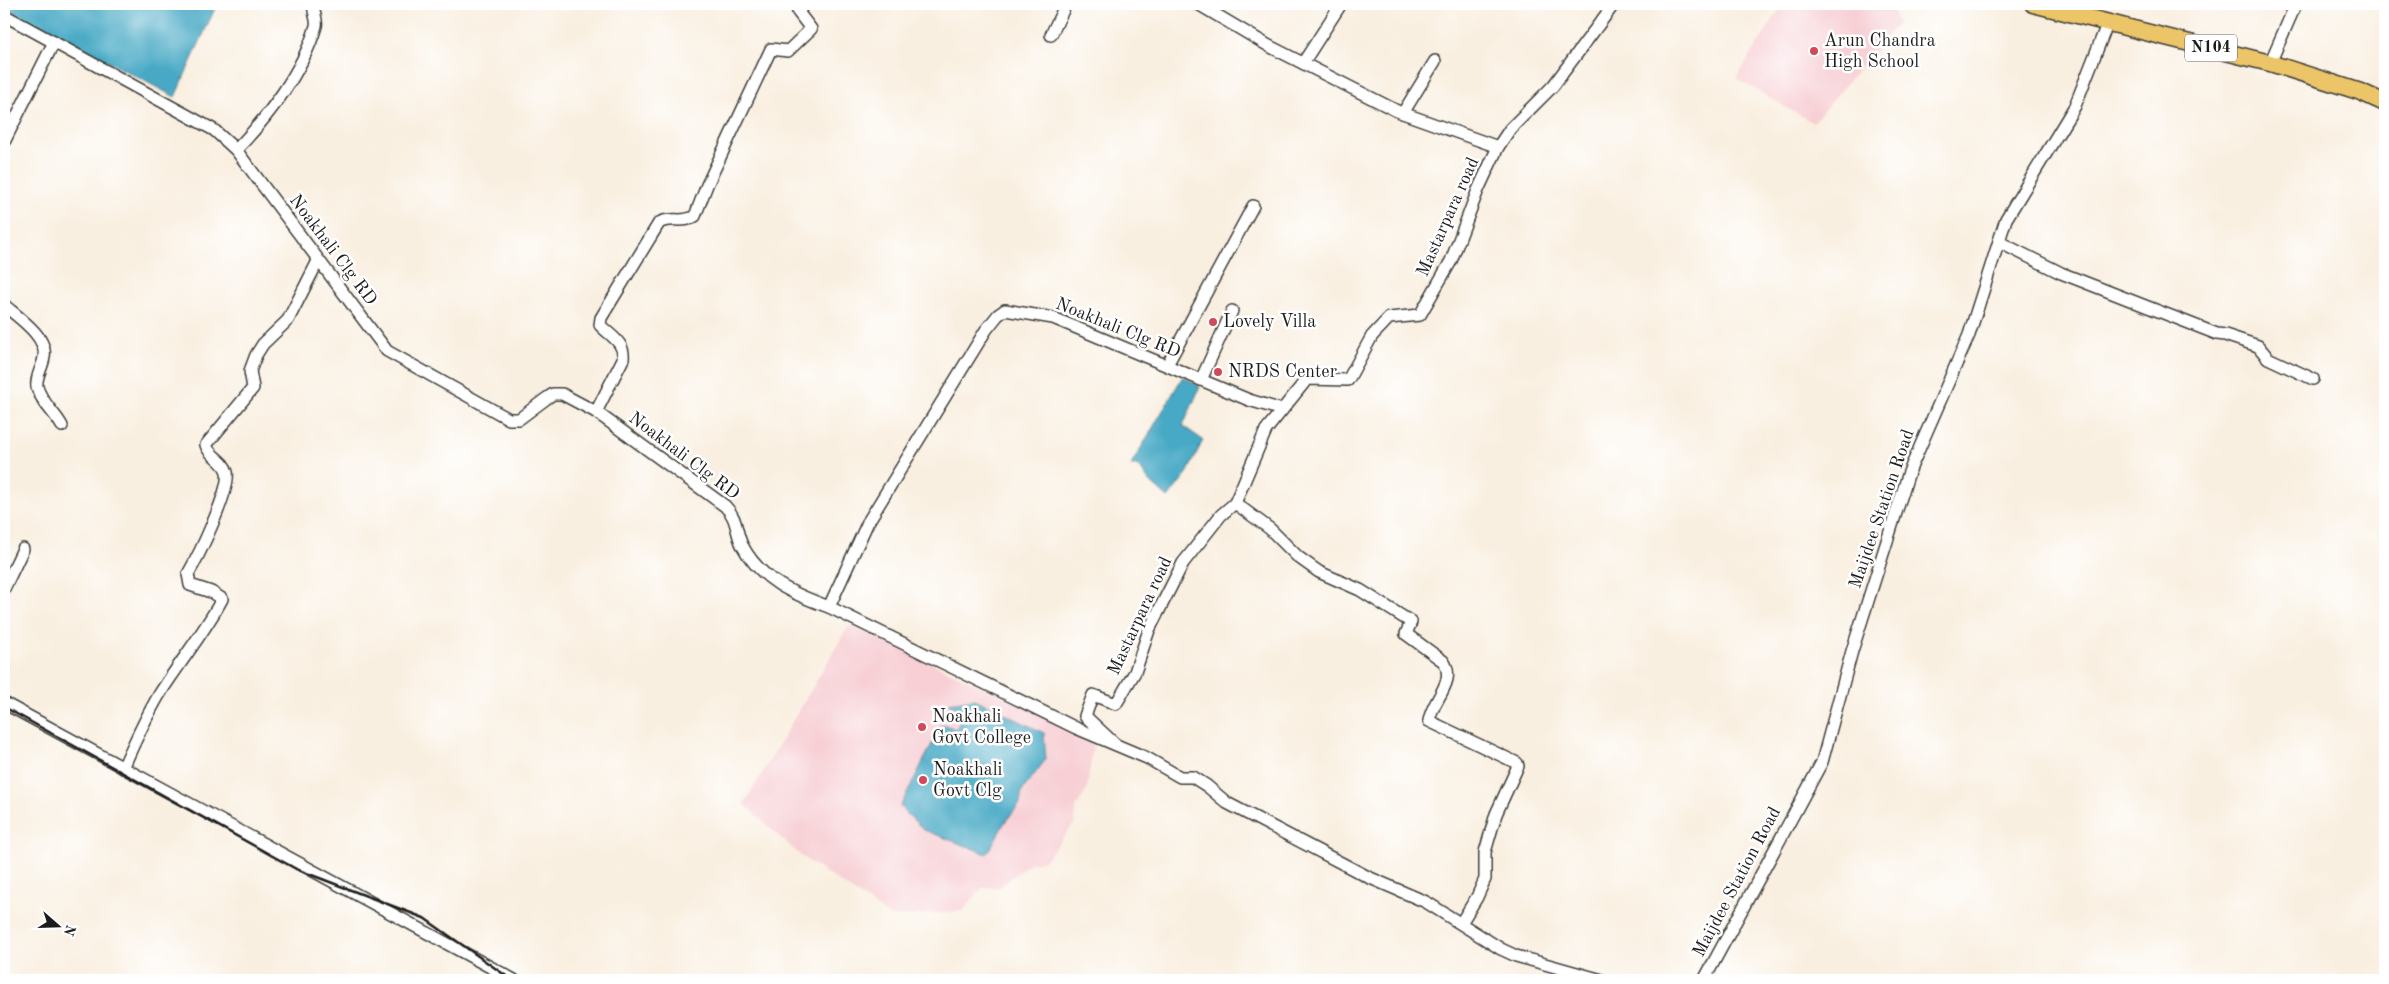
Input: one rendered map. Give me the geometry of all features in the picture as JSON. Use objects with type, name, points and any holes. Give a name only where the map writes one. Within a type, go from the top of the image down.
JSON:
[{"type":"highway","name":"N104","points":[[2033,4],[2270,63],[2361,92],[2385,103]]},
{"type":"street","points":[[236,150],[261,123],[296,72],[317,24],[313,9],[314,4]]},
{"type":"street","points":[[596,412],[623,359],[624,351],[620,344],[600,325],[601,318],[659,223],[666,219],[686,220],[695,216],[707,185],[771,49],[788,51],[811,29],[798,12],[804,4]]},
{"type":"street","points":[[1050,35],[1066,4]]},
{"type":"street","points":[[1198,4],[1303,63],[1403,113],[1498,147]]},
{"type":"street","points":[[1303,63],[1341,4]]},
{"type":"street","name":"Mastarpara road","points":[[1116,744],[1085,716],[1093,695],[1116,704],[1135,672],[1149,630],[1183,563],[1221,515],[1235,503],[1266,430],[1308,379],[1348,380],[1372,336],[1389,318],[1420,316],[1451,261],[1478,190],[1498,147],[1510,129],[1553,86],[1614,4]]},
{"type":"street","points":[[2270,63],[2296,4]]},
{"type":"street","name":"Noakhali Clg RD","points":[[4,15],[214,130],[236,150],[387,351],[509,419],[519,419],[553,394],[562,394],[596,412],[725,506],[734,515],[742,544],[762,574],[781,587],[829,607],[868,522],[986,330],[998,315],[1005,310],[1053,318],[1248,400],[1282,410]]},
{"type":"street","name":"Maijdee Station Road","points":[[1704,980],[1822,762],[1852,651],[1909,472],[1969,334],[2006,219],[2075,106],[2108,22]]},
{"type":"street","points":[[4,142],[54,42]]},
{"type":"street","points":[[1403,113],[1435,61]]},
{"type":"street","points":[[1166,365],[1253,206]]},
{"type":"street","points":[[1999,242],[2061,272],[2217,334],[2258,346],[2268,358],[2313,379]]},
{"type":"street","points":[[123,768],[141,726],[159,695],[211,620],[222,599],[190,585],[188,579],[188,574],[220,505],[228,478],[224,464],[207,449],[206,445],[253,388],[250,371],[256,355],[263,344],[288,320],[318,261]]},
{"type":"street","points":[[4,305],[39,338],[45,348],[37,387],[44,402],[55,413],[62,426]]},
{"type":"street","points":[[1201,380],[1232,311]]},
{"type":"street","points":[[1235,503],[1270,529],[1298,556],[1320,572],[1360,590],[1411,622],[1406,634],[1443,661],[1448,667],[1447,680],[1429,721],[1517,763],[1518,766],[1496,814],[1485,852],[1485,879],[1478,896],[1461,923]]},
{"type":"street","points":[[4,589],[23,549]]},
{"type":"street","points":[[829,607],[1076,728],[1147,758],[1180,777],[1192,777],[1207,786],[1227,803],[1368,877],[1426,902],[1516,956],[1602,980]]},
{"type":"street","points":[[4,703],[514,980]]},
{"type":"shaded area","name":"Arun Chandra High School","points":[[1783,4],[1890,4],[1898,23],[1813,123],[1736,78]]},
{"type":"shaded area","name":"Noakhali Govt Clg","points":[[849,625],[1094,738],[1087,790],[1076,807],[1075,823],[1045,860],[1029,864],[999,887],[982,888],[963,911],[891,917],[801,856],[744,804]]},
{"type":"water","points":[[4,4],[217,4],[175,97],[4,7]]},
{"type":"water","points":[[1183,376],[1200,387],[1183,426],[1203,440],[1188,472],[1168,498],[1149,481],[1139,466],[1131,465]]},
{"type":"water","points":[[975,699],[1044,733],[1046,759],[1022,791],[1020,804],[1005,822],[987,854],[924,830],[900,807],[942,724],[956,729],[964,713],[948,703]]},
{"type":"railway","points":[[4,707],[296,869],[424,918],[512,980]]},
{"type":"place","name":"Arun Chandra High School","points":[[1814,51]]},
{"type":"place","name":"Lovely Villa","points":[[1213,322]]},
{"type":"place","name":"NRDS Center","points":[[1218,372]]},
{"type":"place","name":"Noakhali Govt College","points":[[922,727]]},
{"type":"place","name":"Noakhali Govt Clg","points":[[923,780]]}]
